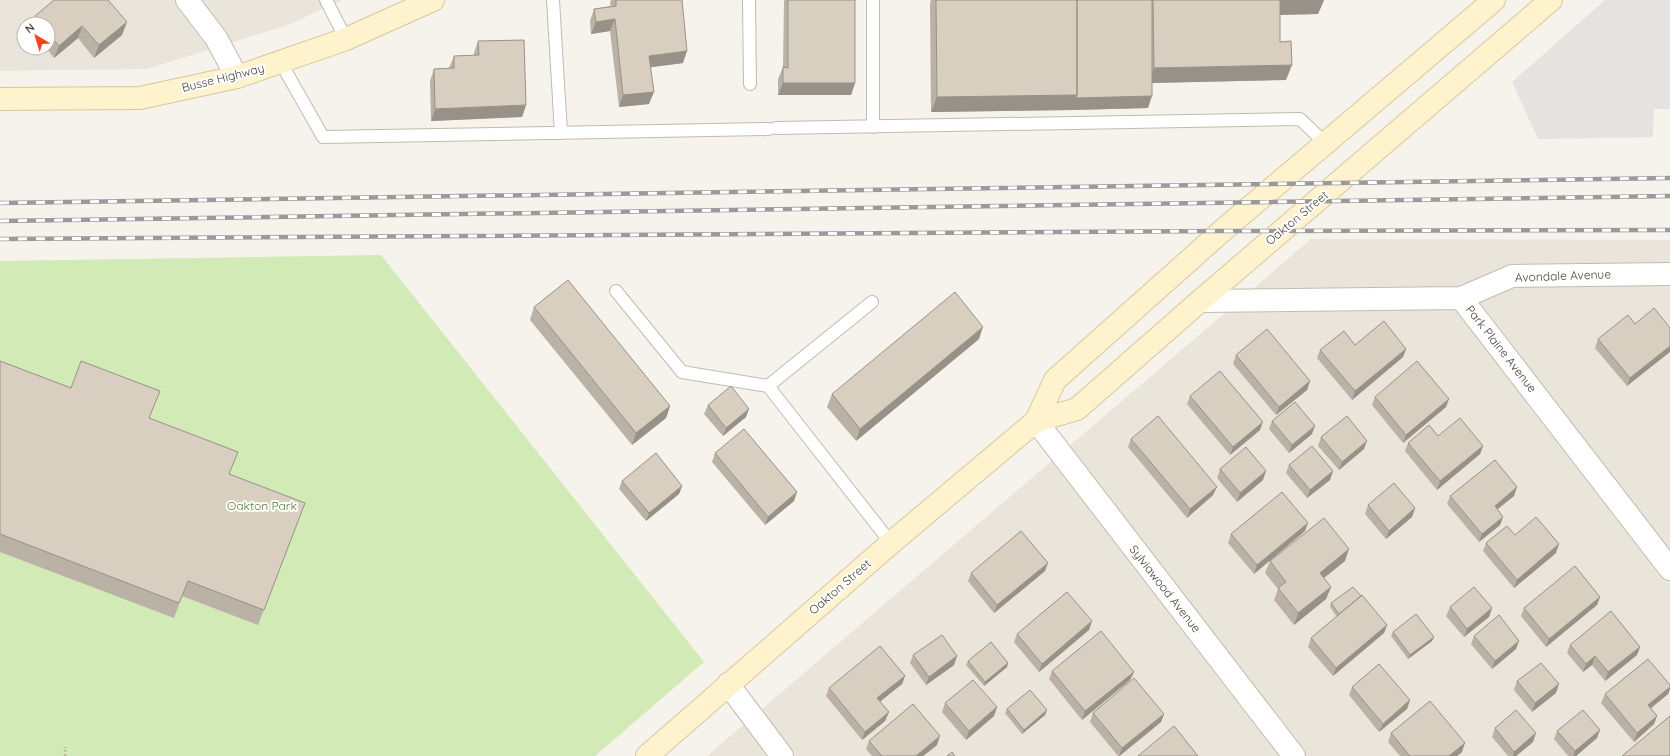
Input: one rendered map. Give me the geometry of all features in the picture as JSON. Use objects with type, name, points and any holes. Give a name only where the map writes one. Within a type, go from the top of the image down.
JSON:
[{"type":"main road","name":"Busse Highway","points":[[0,99],[140,98],[237,77],[281,63],[346,39],[433,0]]},
{"type":"main road","name":"Oakton Street","points":[[1036,421],[1055,380],[1222,231],[1494,0]]},
{"type":"main road","name":"Oakton Street","points":[[647,756],[891,543],[1036,421],[1077,409],[1200,300],[1551,0]]},
{"type":"street","points":[[187,0],[216,38],[237,77]]},
{"type":"street","name":"Avondale Avenue","points":[[1461,298],[1512,276],[1670,274]]},
{"type":"street","name":"Park Plaine Avenue","points":[[1200,300],[1461,298],[1670,569]]},
{"type":"street","name":"Sylviawood Avenue","points":[[1036,421],[1294,756]]},
{"type":"street","points":[[728,684],[782,756]]},
{"type":"lane","points":[[326,0],[346,39]]},
{"type":"lane","points":[[554,0],[561,133]]},
{"type":"lane","points":[[749,0],[750,84]]},
{"type":"lane","points":[[873,0],[873,127]]},
{"type":"lane","points":[[281,63],[323,137],[1300,119],[1325,143]]},
{"type":"lane","points":[[616,291],[682,372],[768,386],[891,543]]},
{"type":"lane","points":[[768,386],[872,302]]},
{"type":"path","points":[[65,747],[65,756]]},
{"type":"shaded area","points":[[0,0],[342,0],[288,25],[147,69],[0,71]]},
{"type":"shaded area","points":[[1605,0],[1670,0],[1670,109],[1654,109],[1653,137],[1538,139],[1512,82]]},
{"type":"shaded area","points":[[1311,239],[1670,240],[1670,756],[707,756]]},
{"type":"green space","name":"Oakton Park","points":[[381,255],[704,662],[595,756],[0,756],[0,261]]},
{"type":"building","points":[[54,0],[108,0],[127,22],[99,45],[82,26],[59,46],[56,42],[56,16],[35,16]]},
{"type":"building","points":[[616,0],[682,0],[687,51],[649,56],[654,92],[623,95],[615,19],[596,22],[594,9],[616,6]]},
{"type":"building","points":[[788,0],[855,0],[855,83],[783,83],[783,67],[788,68]]},
{"type":"building","points":[[936,0],[1077,0],[1077,95],[937,97]]},
{"type":"building","points":[[1077,0],[1152,0],[1152,96],[1076,98]]},
{"type":"building","points":[[1153,0],[1280,0],[1280,42],[1291,41],[1292,65],[1154,68]]},
{"type":"building","points":[[524,40],[526,105],[435,109],[434,69],[454,68],[454,56],[479,55],[478,41]]},
{"type":"building","points":[[568,280],[670,406],[636,433],[534,307]]},
{"type":"building","points":[[955,292],[983,327],[860,429],[832,394]]},
{"type":"building","points":[[1654,308],[1670,328],[1670,346],[1630,378],[1598,339],[1628,315],[1635,324]]},
{"type":"building","points":[[1384,321],[1406,349],[1355,391],[1320,350],[1344,331],[1355,345]]},
{"type":"building","points":[[1267,329],[1310,381],[1279,407],[1236,355]]},
{"type":"building","points":[[0,361],[71,388],[81,361],[160,391],[149,418],[238,452],[229,474],[305,503],[264,610],[188,581],[179,603],[0,534]]},
{"type":"building","points":[[1417,361],[1449,399],[1406,435],[1375,397]]},
{"type":"building","points":[[1220,371],[1263,422],[1233,447],[1190,396]]},
{"type":"building","points":[[731,386],[749,409],[726,428],[708,405]]},
{"type":"building","points":[[1295,402],[1315,426],[1292,445],[1272,421]]},
{"type":"building","points":[[1158,416],[1217,487],[1190,509],[1131,439]]},
{"type":"building","points":[[1347,416],[1367,441],[1342,462],[1321,437]]},
{"type":"building","points":[[1460,418],[1483,446],[1440,481],[1408,443],[1429,425],[1438,436]]},
{"type":"building","points":[[744,429],[797,492],[768,517],[715,453]]},
{"type":"building","points":[[1312,446],[1333,471],[1310,490],[1289,465]]},
{"type":"building","points":[[1246,447],[1266,471],[1240,493],[1220,469]]},
{"type":"building","points":[[656,453],[682,486],[649,513],[622,481]]},
{"type":"building","points":[[1495,460],[1517,487],[1495,506],[1503,517],[1482,534],[1450,496]]},
{"type":"building","points":[[1394,483],[1415,508],[1389,531],[1368,505]]},
{"type":"building","points":[[1282,492],[1308,523],[1257,565],[1231,534]]},
{"type":"building","points":[[1536,517],[1559,544],[1517,580],[1486,543],[1507,526],[1515,535]]},
{"type":"building","points":[[1324,518],[1349,549],[1320,573],[1331,587],[1298,613],[1278,588],[1286,582],[1270,561]]},
{"type":"building","points":[[1021,531],[1048,563],[997,605],[971,573]]},
{"type":"building","points":[[1575,566],[1600,597],[1549,639],[1524,608]]},
{"type":"building","points":[[1353,587],[1361,596],[1339,614],[1331,603]]},
{"type":"building","points":[[1474,587],[1492,608],[1467,629],[1450,607]]},
{"type":"building","points":[[1067,592],[1092,621],[1042,664],[1017,634]]},
{"type":"building","points":[[1362,595],[1387,625],[1336,668],[1311,638]]},
{"type":"building","points":[[1611,611],[1640,647],[1608,672],[1595,656],[1586,664],[1570,645]]},
{"type":"building","points":[[1416,614],[1434,637],[1410,655],[1393,632]]},
{"type":"building","points":[[1499,615],[1519,641],[1495,661],[1474,636]]},
{"type":"building","points":[[1101,631],[1134,672],[1085,711],[1052,671]]},
{"type":"building","points":[[942,635],[957,656],[929,677],[913,655]]},
{"type":"building","points":[[991,642],[1008,663],[985,682],[968,661]]},
{"type":"building","points":[[880,646],[905,676],[877,698],[889,712],[865,732],[829,688]]},
{"type":"building","points":[[1648,659],[1670,685],[1670,687],[1648,705],[1657,716],[1637,733],[1605,694]]},
{"type":"building","points":[[1541,663],[1559,684],[1535,703],[1517,681]]},
{"type":"building","points":[[1379,664],[1410,700],[1383,724],[1352,687]]},
{"type":"building","points":[[1134,678],[1164,714],[1122,748],[1093,713]]},
{"type":"building","points":[[973,680],[997,707],[969,731],[945,703]]},
{"type":"building","points":[[1030,690],[1047,710],[1024,730],[1007,709]]},
{"type":"building","points":[[1430,701],[1465,743],[1449,756],[1410,756],[1391,733]]},
{"type":"building","points":[[913,704],[940,736],[916,756],[882,756],[869,741]]},
{"type":"building","points":[[1516,710],[1536,733],[1514,752],[1495,728]]},
{"type":"building","points":[[1583,710],[1600,730],[1575,751],[1557,731]]},
{"type":"building","points":[[1670,716],[1670,756],[1622,756]]},
{"type":"building","points":[[1174,726],[1198,756],[1138,756]]},
{"type":"building","points":[[952,752],[955,756],[947,756]]},
{"type":"railway","points":[[0,203],[1670,178]]},
{"type":"railway","points":[[0,221],[1670,196]]},
{"type":"railway","points":[[0,239],[1222,231],[1670,230]]}]
